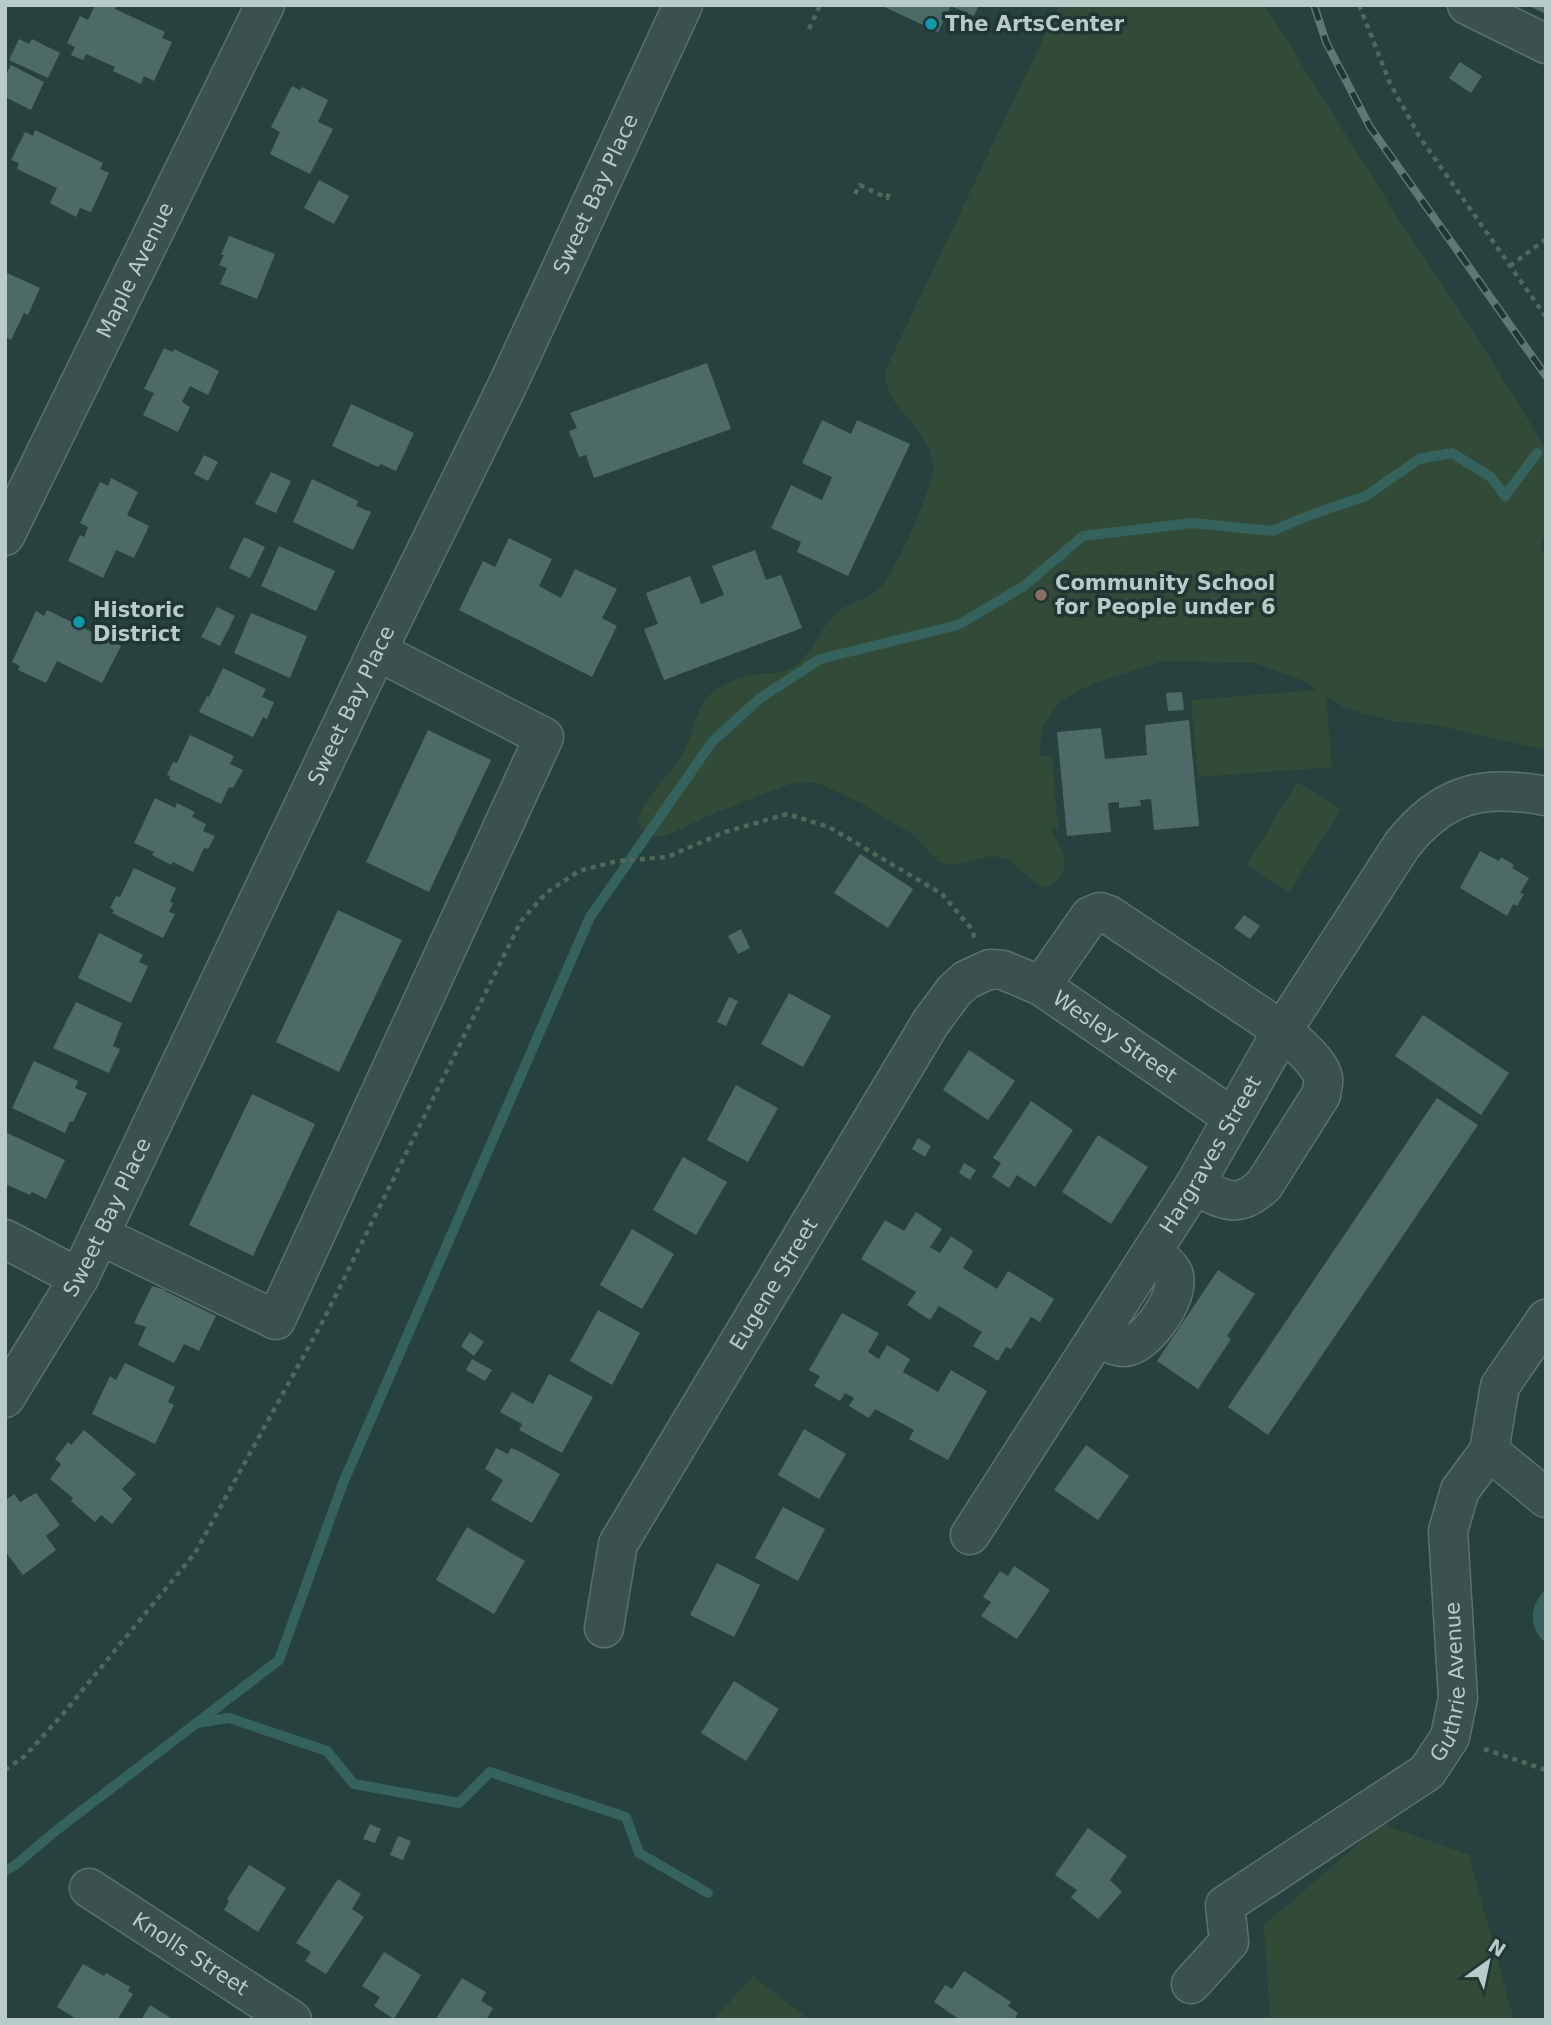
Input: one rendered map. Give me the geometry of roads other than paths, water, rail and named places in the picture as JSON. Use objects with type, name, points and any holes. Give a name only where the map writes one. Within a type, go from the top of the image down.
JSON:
[{"type":"street","name":"Maple Avenue","points":[[5,536],[265,5]]},
{"type":"street","name":"Sweet Bay Place","points":[[5,1398],[79,1278],[377,651],[508,384],[683,5]]},
{"type":"street","points":[[1467,5],[1546,44]]},
{"type":"street","points":[[99,1234],[275,1320],[544,737],[377,651]]},
{"type":"street","name":"Hargraves Street","points":[[970,1535],[1194,1186],[1282,1031],[1408,837],[1439,808],[1468,795],[1506,790],[1546,796]]},
{"type":"street","points":[[1041,986],[1090,916],[1100,912],[1109,915],[1282,1031],[1316,1064],[1323,1078],[1321,1095],[1264,1185],[1239,1202],[1224,1199],[1194,1186]]},
{"type":"street","name":"Wesley Street","points":[[990,969],[1003,970],[1041,986],[1232,1117]]},
{"type":"street","name":"Eugene Street","points":[[604,1628],[618,1544],[931,1023],[966,979],[990,969]]},
{"type":"street","points":[[5,1239],[79,1278]]},
{"type":"street","name":"Guthrie Avenue","points":[[1191,1984],[1229,1942],[1225,1905],[1427,1772],[1450,1737],[1458,1698],[1448,1531],[1460,1490],[1489,1451],[1500,1386],[1546,1319]]},
{"type":"street","points":[[1489,1451],[1546,1498]]},
{"type":"street","name":"Knolls Street","points":[[89,1888],[292,2020]]},
{"type":"waterway","points":[[5,1871],[279,1660],[343,1483],[590,917],[712,742],[759,699],[820,659],[958,625],[1024,586],[1083,536],[1192,523],[1272,531],[1366,496],[1419,459],[1452,453],[1491,477],[1505,496],[1537,453]]},
{"type":"waterway","points":[[196,1723],[229,1718],[327,1751],[354,1784],[459,1803],[490,1772],[626,1817],[639,1853],[708,1893]]},
{"type":"railway","points":[[1314,5],[1326,42],[1370,127],[1546,376]]},
{"type":"place","name":"The ArtsCenter","points":[[931,24]]},
{"type":"place","name":"Community School for People under 6","points":[[1041,595]]},
{"type":"place","name":"Historic District","points":[[79,622]]}]
